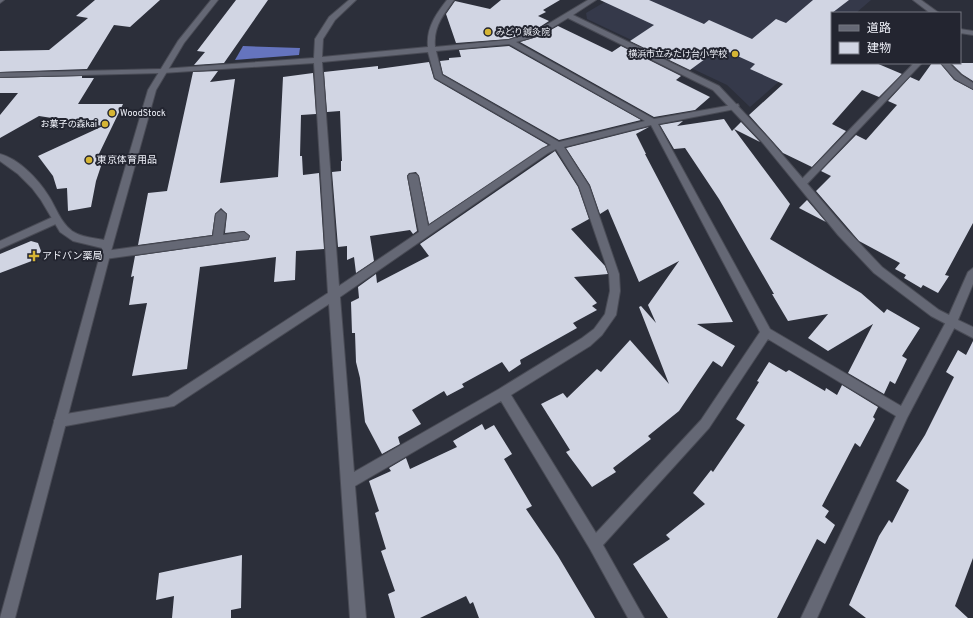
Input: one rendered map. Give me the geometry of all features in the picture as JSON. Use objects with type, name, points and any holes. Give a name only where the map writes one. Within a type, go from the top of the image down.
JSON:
[{"type":"street","points":[[7,618],[106,250],[152,90],[162,71],[196,20],[215,0]]},
{"type":"street","points":[[353,0],[332,19],[319,39],[318,60],[358,618]]},
{"type":"street","points":[[349,482],[503,393],[586,342],[598,332],[610,315],[615,291],[614,274],[608,254],[584,186],[558,145],[438,76],[430,49],[430,33],[443,9],[451,0]]},
{"type":"street","points":[[0,75],[162,71],[318,60],[510,42],[537,33],[593,0]]},
{"type":"street","points":[[916,0],[934,12]]},
{"type":"street","points":[[568,15],[716,88],[735,106],[878,270],[935,314],[952,321],[973,333]]},
{"type":"street","points":[[961,32],[973,33]]},
{"type":"street","points":[[510,42],[653,122],[766,332],[903,414]]},
{"type":"street","points":[[802,184],[917,64]]},
{"type":"street","points":[[946,64],[958,77],[973,87]]},
{"type":"street","points":[[60,421],[170,402],[334,295],[517,168],[545,151],[558,145],[653,122],[735,106]]},
{"type":"street","points":[[0,157],[20,169],[41,192],[55,220],[77,238],[106,250],[217,240],[244,236]]},
{"type":"street","points":[[413,176],[424,232]]},
{"type":"street","points":[[217,240],[221,214]]},
{"type":"street","points":[[0,245],[55,220]]},
{"type":"street","points":[[809,618],[903,414],[952,321],[973,272]]},
{"type":"street","points":[[595,544],[705,424],[766,332]]},
{"type":"street","points":[[503,393],[595,544],[636,618]]},
{"type":"shaded area","name":"横浜市立みたけ台小学校","points":[[608,0],[871,0],[857,12],[831,12],[831,36],[750,107],[727,85],[587,19],[586,13]]},
{"type":"water","points":[[243,46],[300,48],[299,55],[235,60]]},
{"type":"building","points":[[95,0],[160,0],[130,27],[114,25],[87,69],[0,72],[0,51],[49,50],[88,18],[76,16]]},
{"type":"building","points":[[236,0],[268,0],[224,63],[194,65],[205,52],[197,51]]},
{"type":"building","points":[[501,0],[560,0],[543,10],[546,12],[538,16],[549,21],[535,30],[509,39],[456,43],[446,14],[455,1],[490,9]]},
{"type":"building","points":[[600,0],[649,0],[704,24],[709,20],[752,39],[776,19],[786,23],[813,0],[849,0],[833,12],[831,12],[831,64],[878,64],[902,74],[879,97],[862,90],[832,124],[846,131],[812,167],[783,153],[749,115],[783,84],[750,69],[755,64],[720,48],[690,70],[630,41],[654,25]]},
{"type":"building","points":[[558,26],[612,52],[621,46],[681,76],[676,80],[710,97],[695,110],[654,117],[520,42],[540,36]]},
{"type":"building","points":[[509,46],[641,120],[559,140],[443,74],[440,61],[449,60],[449,58],[461,57],[459,50]]},
{"type":"building","points":[[429,62],[434,79],[548,145],[429,224],[419,176],[416,172],[409,173],[407,176],[417,231],[413,234],[410,230],[370,236],[374,261],[356,273],[354,257],[347,260],[347,246],[338,247],[332,172],[341,171],[340,111],[327,112],[324,72],[378,66],[378,69]]},
{"type":"building","points":[[973,63],[973,81],[962,74],[952,64]]},
{"type":"building","points":[[931,64],[941,64],[954,80],[973,90],[973,223],[945,275],[949,276],[938,293],[923,285],[921,288],[904,278],[906,275],[895,269],[900,263],[859,241],[816,191],[831,176],[821,171],[856,135],[866,140],[897,105],[888,101],[910,77],[919,81]]},
{"type":"building","points":[[218,71],[210,82],[235,79],[220,183],[278,177],[283,77],[313,73],[316,114],[301,115],[300,156],[302,156],[303,175],[319,173],[324,249],[296,251],[295,280],[274,282],[276,257],[200,267],[187,369],[132,376],[147,303],[129,305],[134,276],[131,277],[135,256],[248,240],[250,236],[244,231],[225,233],[227,214],[221,208],[215,214],[212,235],[138,245],[148,193],[167,191],[193,72]]},
{"type":"building","points":[[82,76],[82,78],[94,78],[78,104],[123,104],[97,158],[104,157],[96,181],[91,207],[68,211],[67,188],[57,189],[53,176],[38,156],[103,126],[39,116],[0,138],[0,115],[18,93],[0,93],[0,78]]},
{"type":"building","points":[[724,119],[732,131],[734,129],[790,204],[770,239],[861,293],[884,313],[887,309],[920,328],[902,356],[907,359],[895,384],[890,381],[884,394],[848,373],[873,324],[828,351],[808,338],[828,314],[788,321],[719,199],[685,148],[674,149],[660,125],[683,121],[677,126]]},
{"type":"building","points":[[741,122],[760,142],[734,129]]},
{"type":"building","points":[[649,127],[636,134],[733,322],[697,324],[735,346],[722,367],[713,361],[679,411],[648,436],[651,439],[613,468],[616,472],[592,487],[566,452],[570,450],[541,404],[563,393],[567,398],[597,369],[601,372],[630,340],[669,384],[639,307],[641,306],[656,323],[648,305],[679,261],[639,282],[608,209],[600,214],[590,185],[566,148]]},
{"type":"building","points":[[555,151],[578,187],[589,219],[571,229],[605,266],[608,274],[574,277],[597,303],[592,306],[597,310],[573,323],[577,328],[520,360],[521,364],[509,372],[502,362],[462,384],[464,387],[447,396],[444,391],[412,410],[421,424],[398,437],[400,444],[382,454],[365,422],[360,378],[356,362],[355,333],[352,333],[351,302],[359,298],[358,287],[376,274],[377,283],[429,256],[420,244]]},
{"type":"building","points":[[807,200],[826,222],[799,208]]},
{"type":"building","points":[[31,241],[38,243],[41,251],[37,259],[0,273],[0,254]]},
{"type":"building","points":[[973,341],[973,558],[955,606],[968,618],[866,618],[849,605],[879,536],[889,520],[892,523],[909,490],[896,481],[925,435],[954,377],[946,372],[958,350],[966,355]]},
{"type":"building","points":[[769,362],[786,372],[789,370],[825,391],[826,388],[837,395],[842,385],[878,407],[873,417],[875,419],[860,447],[855,443],[822,506],[829,511],[825,517],[835,525],[825,544],[817,539],[777,618],[668,618],[633,564],[670,539],[666,535],[705,504],[693,493],[711,470],[713,472],[745,425],[736,419],[759,382],[757,381]]},
{"type":"building","points":[[482,424],[485,430],[494,425],[512,454],[504,459],[532,506],[526,509],[558,556],[595,618],[479,618],[473,602],[470,604],[466,596],[420,618],[395,618],[388,594],[395,591],[381,551],[386,549],[375,513],[379,511],[369,481],[391,471],[389,468],[406,458],[410,469],[457,447],[453,441]]},
{"type":"building","points":[[242,555],[241,608],[231,610],[231,618],[172,618],[174,596],[156,600],[159,573]]},
{"type":"place","name":"みどり鍼灸院","points":[[488,32]]},
{"type":"place","name":"横浜市立みたけ台小学校","points":[[735,54]]},
{"type":"place","name":"WoodStock","points":[[112,113]]},
{"type":"place","name":"お菓子の森kai","points":[[105,124]]},
{"type":"place","name":"東京体育用品","points":[[89,160]]},
{"type":"place","name":"アドバン薬局","points":[[34,256]]}]
